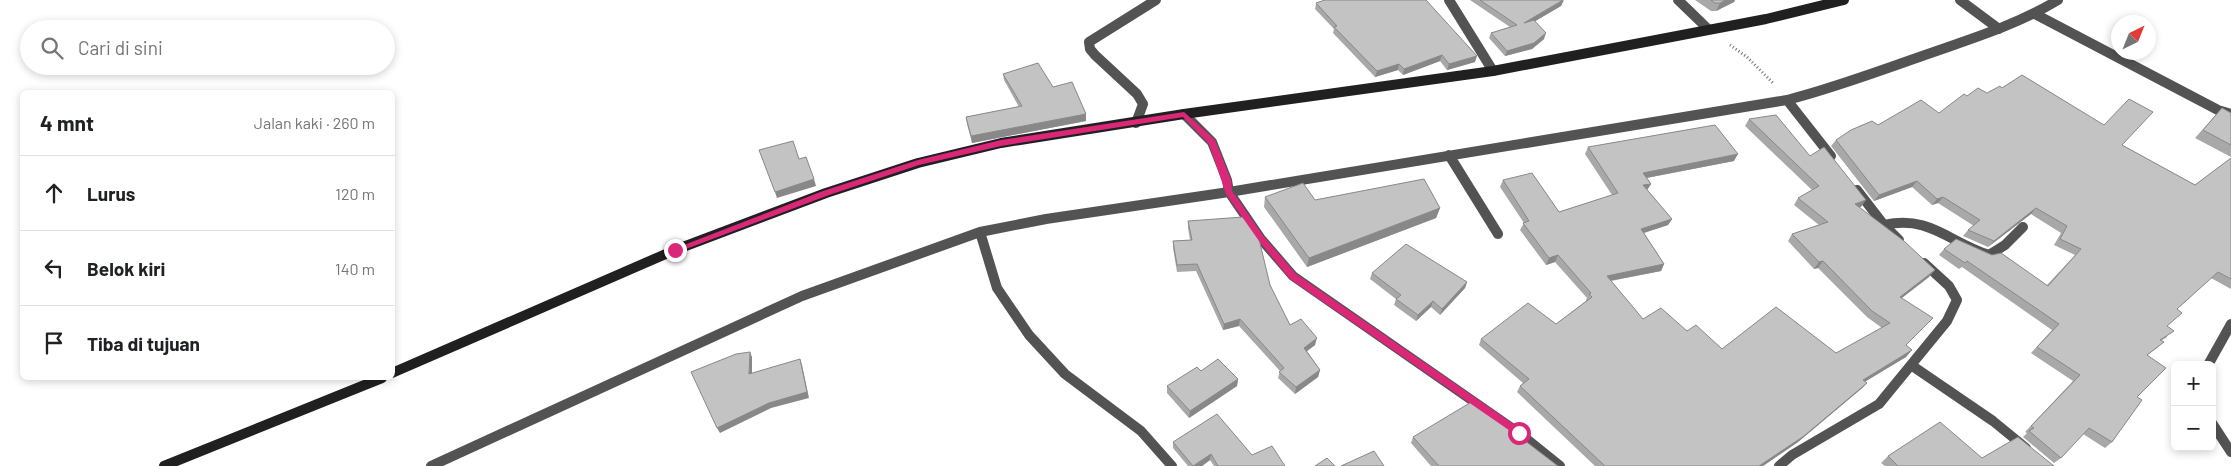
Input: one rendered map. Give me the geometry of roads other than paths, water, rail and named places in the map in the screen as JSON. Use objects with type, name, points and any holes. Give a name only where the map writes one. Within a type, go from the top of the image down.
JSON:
[{"type":"street","points":[[1136,123],[1143,104],[1095,55],[1090,49],[1088,42],[1156,0]]},
{"type":"street","points":[[1449,0],[1493,71]]},
{"type":"street","points":[[1678,0],[1707,28]]},
{"type":"street","points":[[395,372],[675,250],[835,190],[918,162],[1001,143],[1184,114],[1493,71],[1707,28],[1766,19],[1844,0]]},
{"type":"street","points":[[1960,0],[1999,29]]},
{"type":"street","points":[[431,466],[447,463],[802,296],[980,232],[1046,219],[1229,192],[1788,100],[1818,92],[1999,29],[2034,14],[2058,0]]},
{"type":"street","points":[[2034,14],[2218,110],[2231,114]]},
{"type":"street","points":[[1788,100],[1836,162]]},
{"type":"street","points":[[1184,114],[1212,142],[1227,180],[1229,192],[1262,239],[1293,276],[1519,433],[1560,466]]},
{"type":"street","points":[[1449,155],[1498,234]]},
{"type":"street","points":[[1848,178],[1884,225],[1905,246]]},
{"type":"street","points":[[1884,225],[1900,220],[1920,222],[1974,252],[1989,255],[2005,246],[2022,227]]},
{"type":"street","points":[[980,232],[997,288],[1029,335],[1065,374],[1141,431],[1172,466]]},
{"type":"street","points":[[1779,466],[1792,455],[1879,404],[1947,321],[1957,300],[1949,286],[1918,258]]},
{"type":"street","points":[[2210,361],[2231,324]]},
{"type":"street","points":[[1911,366],[1993,421],[2034,455]]},
{"type":"street","points":[[164,466],[377,380]]},
{"type":"street","points":[[2216,428],[2231,452]]}]
